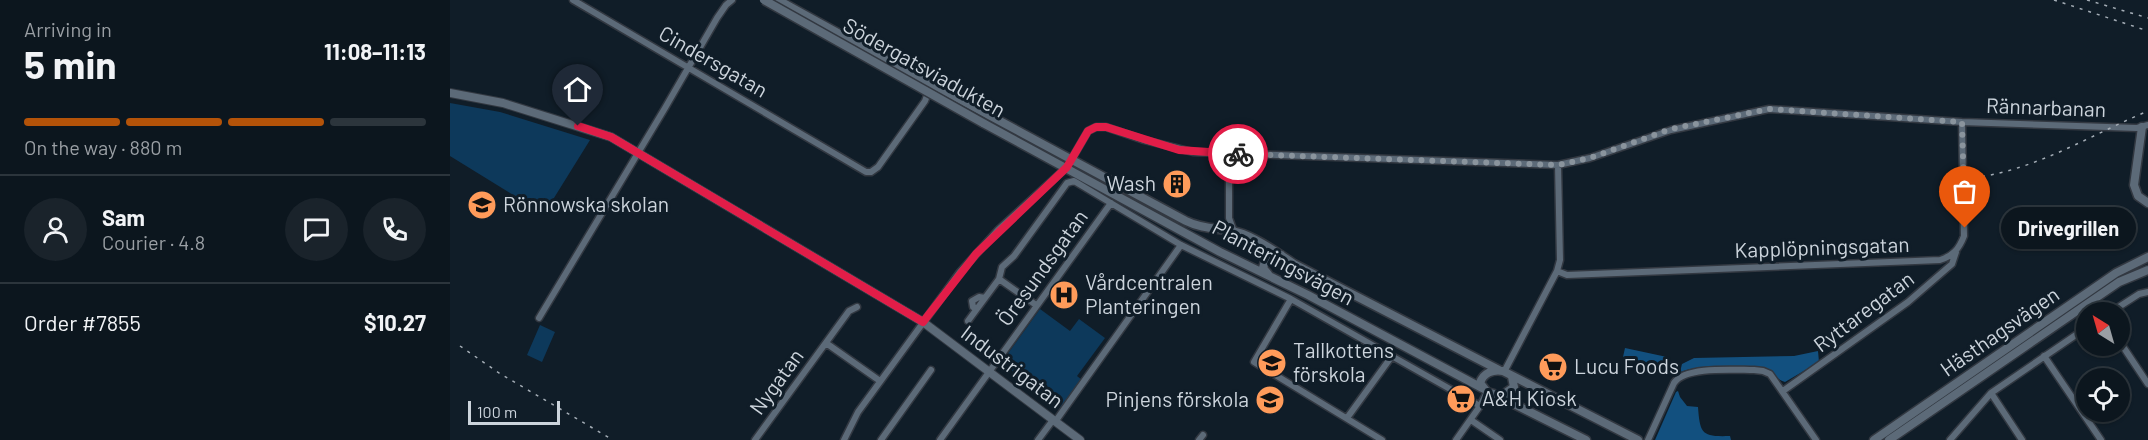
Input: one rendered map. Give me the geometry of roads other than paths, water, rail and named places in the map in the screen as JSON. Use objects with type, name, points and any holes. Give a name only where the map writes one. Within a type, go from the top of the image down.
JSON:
[{"type":"main road","name":"Södergatsviadukten","points":[[764,0],[1069,164]]},
{"type":"main road","name":"Södergatsviadukten","points":[[778,0],[986,119]]},
{"type":"main road","points":[[2145,126],[2134,185],[2138,196],[2148,203]]},
{"type":"main road","name":"Planteringsvägen","points":[[1069,164],[1193,225],[1244,235],[1294,264],[1638,440]]},
{"type":"main road","name":"Planteringsvägen","points":[[1069,164],[1220,252],[1274,278],[1485,390]]},
{"type":"main road","points":[[1274,278],[1265,271],[1263,266],[1270,254],[1281,255]]},
{"type":"main road","name":"Hästhagsvägen","points":[[1874,440],[2116,273],[2148,257]]},
{"type":"main road","name":"Hästhagsvägen","points":[[1889,440],[2101,294],[2148,269]]},
{"type":"main road","points":[[1498,396],[1504,395],[1514,387],[1515,383],[1505,373],[1487,373],[1480,383],[1485,390],[1586,440]]},
{"type":"street","name":"Cindersgatan","points":[[573,0],[866,172],[876,168],[928,96],[927,90],[919,81],[772,0]]},
{"type":"street","points":[[539,318],[717,18],[732,0]]},
{"type":"street","name":"Industrigatan","points":[[450,93],[503,103],[611,137],[923,322],[1080,440]]},
{"type":"street","name":"Rännarbanan","points":[[1069,164],[1088,131],[1096,127],[1106,127],[1179,150],[1229,154],[1558,165],[1590,158],[1671,129],[1769,109],[1962,122],[2145,126]]},
{"type":"street","points":[[1956,251],[1965,228],[1962,122]]},
{"type":"street","name":"Planteringsvägen","points":[[1229,154],[1229,218],[1234,232]]},
{"type":"street","points":[[844,440],[853,421],[880,381],[976,254],[1069,164]]},
{"type":"street","points":[[1505,373],[1557,271],[1560,260],[1558,165]]},
{"type":"street","name":"Planteringsvägen","points":[[999,279],[1002,267],[1014,256],[1067,183],[1071,181],[1181,245],[1291,299],[1480,406]]},
{"type":"street","name":"Öresundsgatan","points":[[940,440],[1111,203]]},
{"type":"street","points":[[1038,440],[1181,245]]},
{"type":"street","name":"Kapplöpningsgatan","points":[[1557,271],[1567,275],[1940,260],[1956,251]]},
{"type":"street","name":"Ryttaregatan","points":[[1783,391],[1908,302],[1952,264],[1956,251]]},
{"type":"street","points":[[968,321],[999,279],[1036,305]]},
{"type":"street","points":[[2126,302],[2139,294],[2148,292]]},
{"type":"street","points":[[1291,299],[1254,362],[1382,440]]},
{"type":"street","name":"Nygatan","points":[[755,440],[849,311],[857,307]]},
{"type":"street","points":[[1950,440],[1991,393],[2076,335]]},
{"type":"street","name":"Nygatan","points":[[826,343],[880,381]]},
{"type":"street","points":[[1347,418],[1392,356]]},
{"type":"street","points":[[2044,356],[2101,440]]},
{"type":"street","points":[[2129,356],[2148,384]]},
{"type":"street","points":[[881,440],[930,370]]},
{"type":"street","points":[[1648,440],[1674,383],[1682,375],[1763,371],[1770,374],[1816,440]]},
{"type":"street","points":[[1456,440],[1480,406],[1485,390]]},
{"type":"street","points":[[1991,393],[2022,440]]},
{"type":"street","points":[[1471,420],[1500,440]]},
{"type":"railway","points":[[2054,0],[2148,31]]},
{"type":"railway","points":[[2087,0],[2148,18]]},
{"type":"railway","points":[[1973,178],[1997,174],[2042,159],[2148,111]]},
{"type":"railway","points":[[460,346],[499,373],[613,440]]},
{"type":"place","name":"Wash","points":[[1177,184]]},
{"type":"place","name":"Rönnowska skolan","points":[[482,205]]},
{"type":"place","name":"Drivegrillen","points":[[1965,228]]},
{"type":"place","name":"Vårdcentralen Planteringen","points":[[1064,295]]},
{"type":"place","name":"Tallkottens förskola","points":[[1272,363]]},
{"type":"place","name":"Lucu Foods","points":[[1553,367]]},
{"type":"place","name":"A&H Kiosk","points":[[1461,399]]},
{"type":"place","name":"Pinjens förskola","points":[[1270,400]]}]
